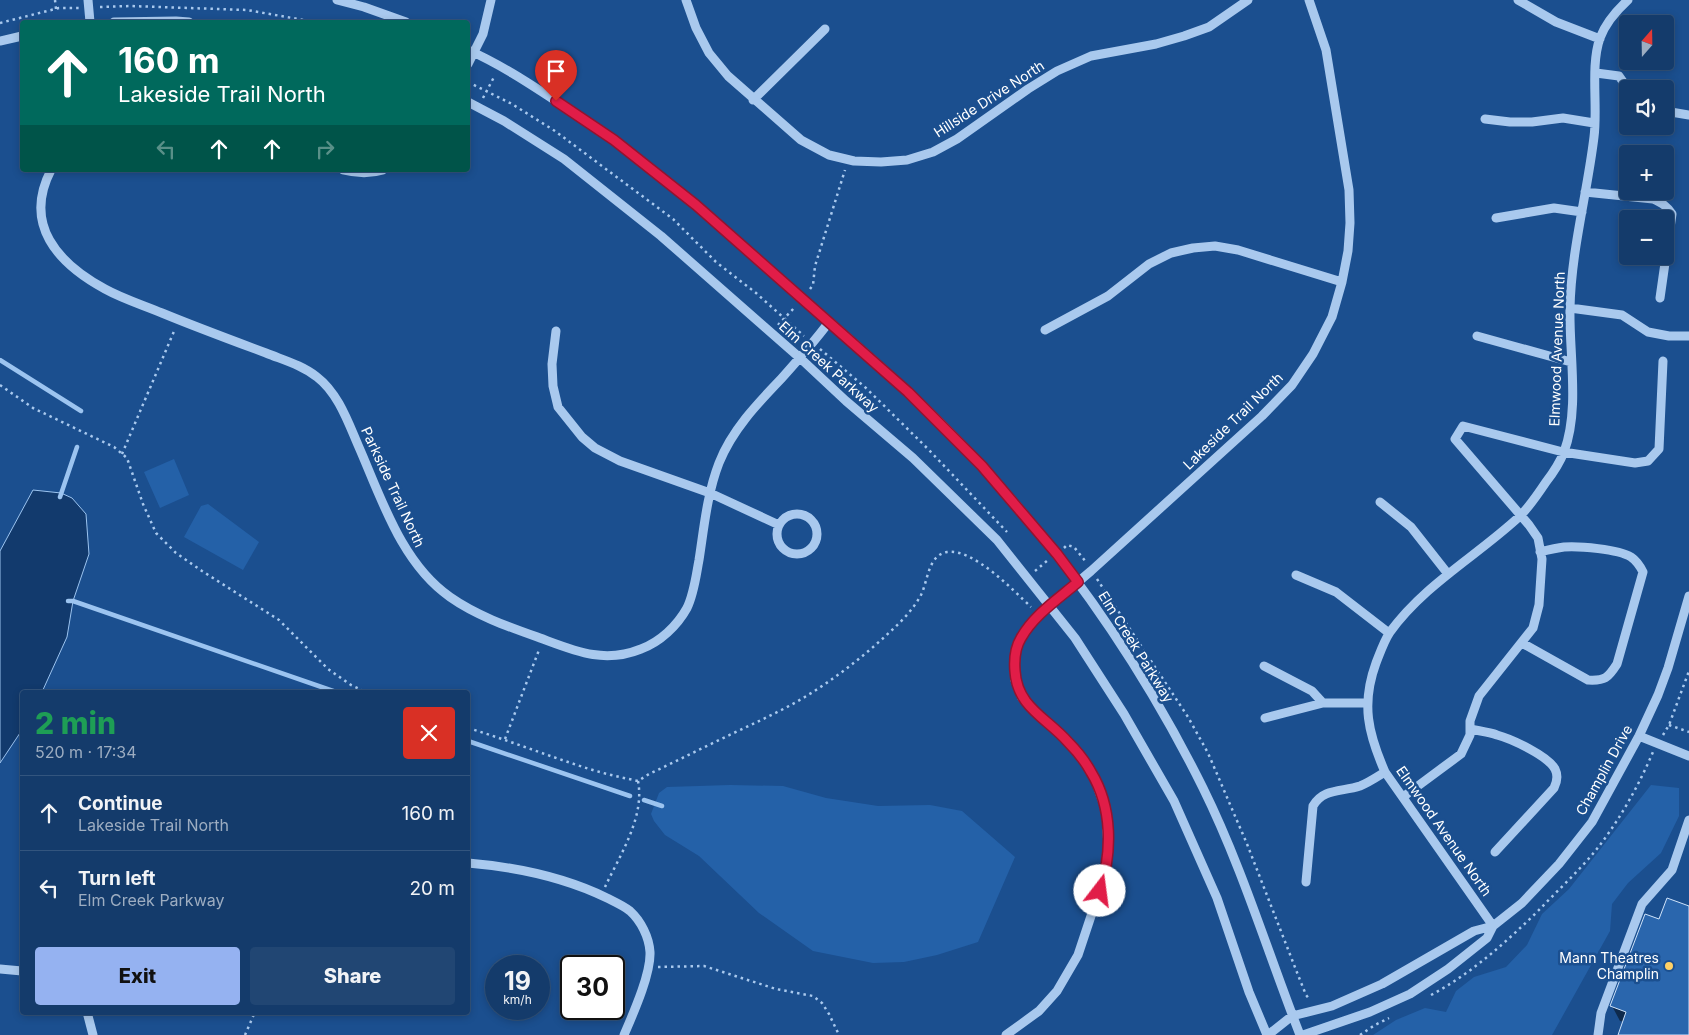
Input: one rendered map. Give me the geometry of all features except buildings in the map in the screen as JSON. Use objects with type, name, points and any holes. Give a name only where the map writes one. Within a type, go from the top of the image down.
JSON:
[{"type":"street","points":[[88,0],[90,20]]},
{"type":"street","points":[[337,0],[400,20]]},
{"type":"street","points":[[471,51],[483,34],[491,0]]},
{"type":"street","name":"Hillside Drive North","points":[[686,0],[696,28],[709,53],[728,76],[753,100],[801,140],[829,154],[848,159],[881,162],[907,160],[933,152],[957,139],[1057,71],[1091,56],[1156,44],[1209,27],[1248,0]]},
{"type":"street","name":"Lakeside Trail North","points":[[1006,1035],[1039,1011],[1051,998],[1078,955],[1105,874],[1108,848],[1106,811],[1092,774],[1067,740],[1039,716],[1022,698],[1015,680],[1014,661],[1016,648],[1021,637],[1039,615],[1262,416],[1292,385],[1317,347],[1332,317],[1348,251],[1350,223],[1349,190],[1326,50],[1309,0]]},
{"type":"street","points":[[1518,0],[1556,22],[1600,39]]},
{"type":"street","name":"Elmwood Avenue North","points":[[1493,926],[1385,772],[1370,729],[1366,703],[1372,675],[1389,633],[1424,594],[1520,515],[1543,487],[1564,452],[1571,418],[1570,308],[1572,266],[1595,135],[1596,57],[1600,39],[1609,20],[1628,0]]},
{"type":"street","points":[[753,100],[825,28]]},
{"type":"street","points":[[0,41],[20,36]]},
{"type":"street","name":"Elm Creek Parkway","points":[[471,51],[526,82],[614,140],[696,205],[908,392],[982,466],[1057,554],[1135,667],[1204,789],[1230,848],[1292,1016],[1302,1035]]},
{"type":"street","points":[[1596,73],[1619,76],[1622,80]]},
{"type":"street","name":"Elm Creek Parkway","points":[[470,103],[504,121],[564,159],[661,236],[846,401],[913,458],[997,540],[1075,638],[1124,714],[1174,801],[1217,898],[1250,992],[1268,1035]]},
{"type":"street","points":[[1674,112],[1689,115]]},
{"type":"street","points":[[1485,119],[1532,122],[1564,118],[1594,123]]},
{"type":"street","name":"Parkside Trail North","points":[[50,172],[44,185],[40,202],[42,222],[48,240],[65,260],[85,278],[108,291],[178,320],[296,364],[317,377],[332,393],[344,413],[409,555],[427,578],[449,596],[499,624],[601,657],[620,655],[641,649],[662,638],[687,607],[695,584],[710,493],[719,462],[735,433],[754,408],[813,344],[829,322]]},
{"type":"street","points":[[352,172],[375,172]]},
{"type":"street","points":[[1585,192],[1653,200],[1660,202],[1668,208],[1672,214],[1660,298]]},
{"type":"street","points":[[1496,218],[1554,208],[1582,212]]},
{"type":"street","points":[[1045,330],[1108,296],[1149,264],[1171,254],[1193,248],[1215,246],[1238,250],[1342,282]]},
{"type":"street","points":[[1570,308],[1622,315],[1648,332],[1669,336],[1689,336]]},
{"type":"street","points":[[556,331],[552,364],[553,386],[558,407],[582,437],[595,448],[620,461],[710,493],[779,525]]},
{"type":"street","points":[[1477,336],[1571,362]]},
{"type":"street","points":[[1404,797],[1461,754],[1470,735],[1470,720],[1479,696],[1533,628],[1539,605],[1542,559],[1538,538],[1455,439],[1463,426],[1564,452],[1635,463],[1648,461],[1659,448],[1663,361]]},
{"type":"street","points":[[1380,502],[1411,527],[1448,574]]},
{"type":"street","points":[[789,515],[803,515],[814,523],[818,537],[816,543],[807,552],[794,555],[788,553],[779,544],[777,537],[779,525],[789,515]]},
{"type":"street","points":[[1522,643],[1588,680],[1600,681],[1609,676],[1617,664],[1642,572],[1639,564],[1631,557],[1623,554],[1590,548],[1564,547],[1540,552]]},
{"type":"street","points":[[1296,575],[1336,592],[1389,633]]},
{"type":"street","name":"Champlin Drive","points":[[1268,1035],[1292,1016],[1332,1006],[1382,984],[1474,931],[1493,926],[1522,903],[1560,864],[1592,822],[1639,736],[1668,668],[1689,596]]},
{"type":"street","points":[[1264,666],[1312,691],[1323,703]]},
{"type":"street","points":[[1265,718],[1323,703],[1366,703]]},
{"type":"street","points":[[1470,729],[1498,735],[1524,746],[1549,762],[1556,770],[1557,782],[1554,788],[1495,852]]},
{"type":"street","points":[[1639,736],[1689,756]]},
{"type":"street","points":[[1306,882],[1313,806],[1318,797],[1361,786],[1385,772]]},
{"type":"street","points":[[1598,1035],[1601,1013],[1642,904],[1672,870],[1686,841],[1689,820]]},
{"type":"street","points":[[470,863],[485,864],[546,876],[602,895],[630,911],[641,924],[647,937],[650,951],[649,967],[624,1035]]},
{"type":"street","name":"Champlin Drive","points":[[1302,1035],[1370,1012],[1410,994],[1448,969],[1487,938],[1493,926]]},
{"type":"street","points":[[0,969],[20,971]]},
{"type":"street","points":[[88,1015],[93,1035]]},
{"type":"path","points":[[55,0],[56,9]]},
{"type":"path","points":[[479,108],[500,67]]},
{"type":"path","points":[[470,83],[512,104],[555,131],[672,219],[716,262],[756,293],[866,388],[981,503],[1012,539]]},
{"type":"path","points":[[784,319],[813,285],[815,266],[848,159]]},
{"type":"path","points":[[122,454],[178,320]]},
{"type":"path","points":[[0,385],[33,408],[114,447],[127,458],[143,504],[156,533],[176,552],[202,572],[279,620],[328,669],[362,690]]},
{"type":"path","points":[[1026,577],[1067,545]]},
{"type":"path","points":[[470,729],[599,772],[638,781],[790,706],[842,672],[894,629],[922,593],[931,565],[940,555],[947,552],[954,552],[975,560],[995,574],[1039,615]]},
{"type":"path","points":[[505,739],[543,639]]},
{"type":"path","points":[[1689,671],[1668,727],[1689,732]]},
{"type":"path","points":[[602,895],[624,850],[634,822],[639,797],[638,781]]},
{"type":"path","points":[[649,967],[704,966],[776,989],[813,996],[822,1003],[839,1035]]},
{"type":"path","points":[[245,1035],[253,1015]]},
{"type":"shaded area","points":[[174,459],[189,495],[160,508],[144,472]]},
{"type":"shaded area","points":[[33,490],[61,493],[72,498],[86,514],[89,554],[73,601],[67,637],[43,690],[20,690],[20,733],[0,763],[0,551]]},
{"type":"shaded area","points":[[208,504],[259,542],[243,570],[184,537],[201,506]]},
{"type":"shaded area","points":[[1651,785],[1679,788],[1679,816],[1661,853],[1628,883],[1612,904],[1610,931],[1552,1035],[1373,1035],[1396,1020],[1425,1008],[1446,1012],[1456,991],[1474,977],[1506,967],[1527,945],[1542,914],[1569,889]]},
{"type":"shaded area","points":[[783,786],[826,798],[878,806],[930,805],[962,811],[1015,857],[978,942],[937,955],[904,962],[873,963],[813,951],[759,913],[699,856],[665,835],[651,814],[659,793],[667,787]]},
{"type":"waterway","points":[[0,360],[81,411]]},
{"type":"waterway","points":[[60,497],[77,447]]},
{"type":"waterway","points":[[68,601],[73,601],[330,690]]},
{"type":"waterway","points":[[470,742],[630,796]]},
{"type":"waterway","points":[[644,800],[662,806]]},
{"type":"place","name":"Mann Theatres Champlin","points":[[1669,966]]},
{"type":"route","points":[[556,101],[614,140],[696,205],[908,392],[982,466],[1057,554],[1078,582],[1039,615],[1021,637],[1016,648],[1014,661],[1015,680],[1022,698],[1039,716],[1067,740],[1081,757],[1092,774],[1100,792],[1106,811],[1108,848],[1105,874],[1100,891]]}]
